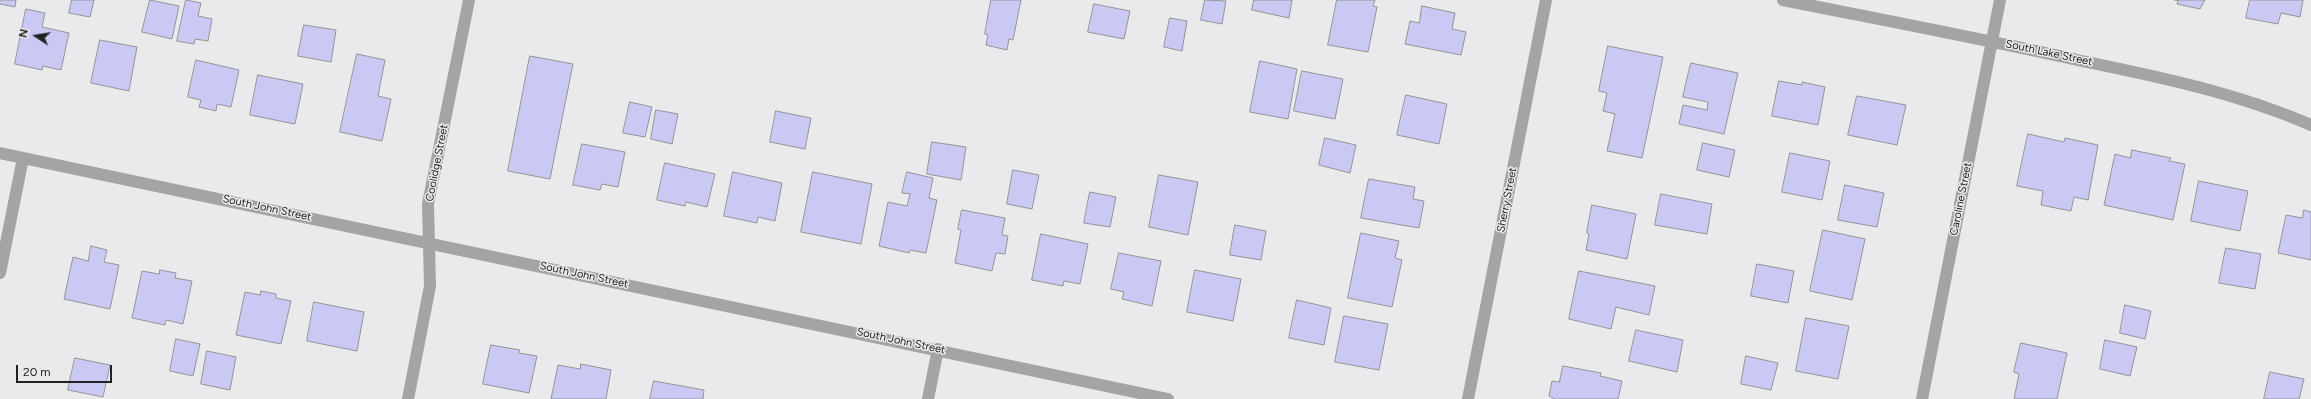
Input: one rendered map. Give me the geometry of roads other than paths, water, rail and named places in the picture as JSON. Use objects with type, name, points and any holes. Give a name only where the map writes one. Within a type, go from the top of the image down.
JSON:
[{"type":"street","name":"Coolidge Street","points":[[408,399],[430,286],[428,204],[469,0]]},
{"type":"street","name":"Sherry Street","points":[[1468,399],[1546,0]]},
{"type":"street","name":"South Lake Street","points":[[1783,0],[1992,41],[2191,84],[2278,111],[2311,125]]},
{"type":"street","name":"Caroline Street","points":[[1922,399],[2000,0]]},
{"type":"street","name":"South John Street","points":[[0,153],[938,349],[1168,399]]},
{"type":"street","points":[[0,273],[23,158]]},
{"type":"street","points":[[928,399],[938,349]]}]
